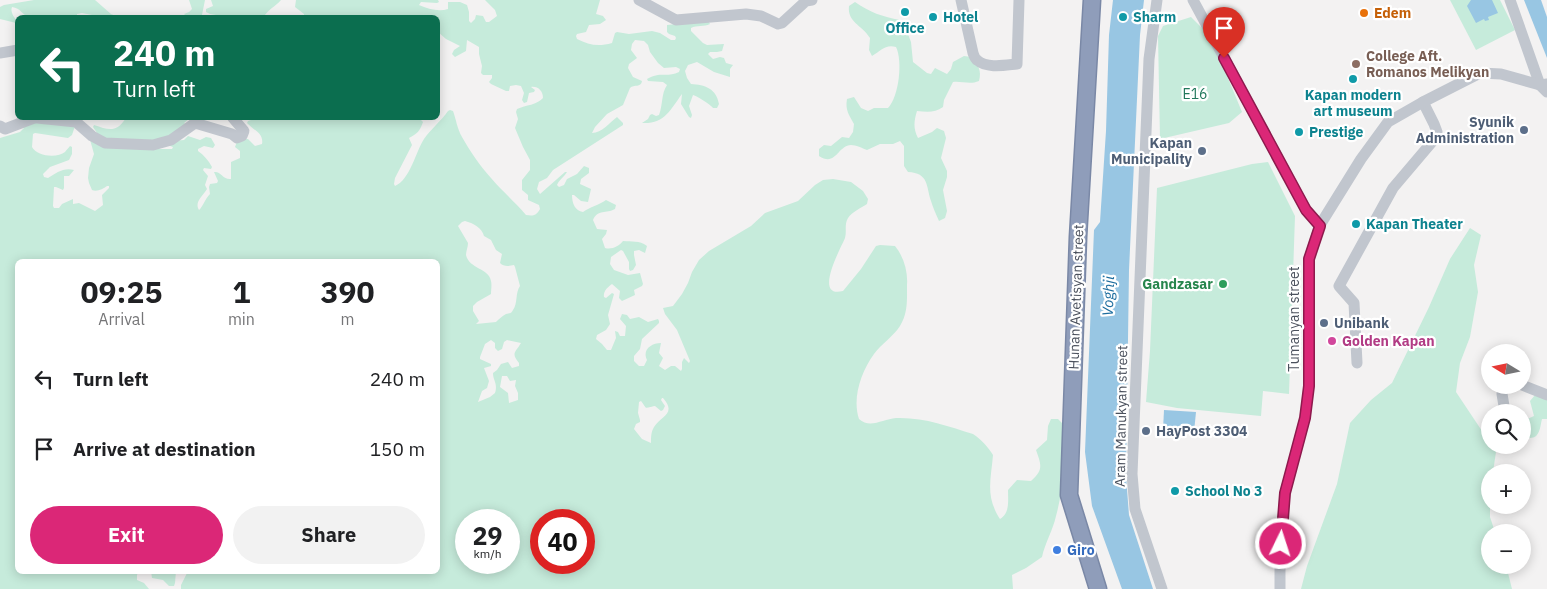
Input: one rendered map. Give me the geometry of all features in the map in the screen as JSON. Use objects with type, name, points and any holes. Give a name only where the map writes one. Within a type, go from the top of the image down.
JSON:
[{"type":"highway","name":"Hunan Avetisyan street","points":[[1092,0],[1078,237],[1070,495],[1098,589]]},
{"type":"street","points":[[639,0],[676,20],[746,14],[761,16],[782,24],[806,1],[812,0]]},
{"type":"street","points":[[962,0],[973,53],[977,61],[987,65],[998,66],[1017,64],[1019,0]]},
{"type":"street","name":"Aram Manukyan street","points":[[1157,0],[1149,59],[1132,474],[1135,509],[1162,589]]},
{"type":"street","points":[[1193,0],[1306,210],[1320,226]]},
{"type":"street","points":[[1510,0],[1545,87]]},
{"type":"street","points":[[0,53],[15,50]]},
{"type":"street","name":"Tumanyan street","points":[[1280,589],[1285,493],[1305,418],[1309,386],[1309,259],[1320,226],[1361,159],[1388,122],[1422,102],[1480,73],[1501,74],[1545,87]]},
{"type":"street","points":[[1358,363],[1354,303],[1339,286],[1392,188],[1432,142],[1436,132],[1434,124],[1422,102]]},
{"type":"street","points":[[0,126],[5,128],[29,120]]},
{"type":"street","points":[[56,120],[76,122],[92,136],[105,143],[153,145],[171,140],[195,123],[232,134],[236,138],[242,136],[244,131],[235,120]]},
{"type":"street","points":[[1531,389],[1547,395]]},
{"type":"green space","points":[[34,0],[95,0],[113,15],[82,13],[77,15],[25,15],[12,7],[15,23],[0,19],[0,7]]},
{"type":"green space","points":[[189,0],[205,0],[202,15],[184,14],[192,9]]},
{"type":"green space","points":[[211,0],[281,0],[265,15],[216,15],[206,12],[206,9],[213,6]]},
{"type":"green space","points":[[296,0],[438,0],[439,2],[437,3],[421,2],[419,5],[441,10],[448,9],[448,2],[460,2],[467,5],[469,21],[471,23],[476,15],[483,16],[486,22],[497,16],[495,10],[485,0],[600,0],[596,14],[603,16],[606,20],[600,24],[589,25],[586,32],[576,36],[581,41],[598,45],[612,43],[617,32],[629,34],[652,31],[675,40],[675,36],[667,32],[667,25],[708,21],[710,24],[693,27],[691,31],[707,45],[724,44],[722,51],[710,52],[708,54],[713,59],[724,58],[726,63],[733,65],[730,69],[730,77],[714,72],[697,62],[688,65],[685,71],[691,84],[701,85],[713,91],[718,99],[719,104],[717,108],[713,108],[693,95],[689,106],[691,118],[681,104],[682,94],[662,118],[650,123],[642,123],[652,114],[659,115],[667,85],[663,82],[648,81],[647,79],[656,75],[675,74],[680,69],[676,67],[664,68],[658,63],[644,41],[635,40],[631,50],[637,58],[629,64],[628,68],[633,77],[642,81],[639,85],[630,88],[623,105],[607,114],[592,133],[602,130],[617,117],[623,125],[553,170],[547,178],[539,182],[537,189],[540,194],[565,172],[567,172],[557,185],[559,187],[564,185],[567,179],[577,174],[584,166],[589,168],[589,173],[581,179],[580,184],[591,189],[588,202],[581,201],[572,195],[574,206],[583,212],[606,200],[616,205],[615,209],[597,214],[593,220],[597,229],[607,230],[602,239],[605,248],[615,247],[623,241],[638,242],[647,246],[645,253],[639,250],[634,251],[636,265],[630,271],[629,262],[623,251],[621,250],[611,257],[610,264],[614,270],[628,275],[640,273],[643,284],[634,290],[635,295],[622,301],[619,298],[620,291],[612,284],[606,289],[604,297],[606,298],[612,293],[614,294],[608,315],[610,324],[606,330],[597,335],[596,339],[607,350],[611,350],[616,338],[615,331],[620,336],[625,336],[626,326],[620,319],[622,314],[627,315],[630,319],[639,317],[648,322],[658,319],[659,323],[642,339],[640,349],[634,356],[634,361],[639,366],[644,366],[647,360],[646,353],[648,348],[654,344],[661,343],[659,353],[663,358],[659,366],[665,370],[675,366],[681,371],[684,358],[689,363],[690,361],[677,330],[665,314],[663,308],[673,306],[682,294],[699,260],[709,251],[751,226],[765,213],[798,201],[823,180],[833,179],[851,182],[863,191],[868,199],[867,204],[848,218],[845,238],[831,270],[830,287],[834,291],[843,291],[861,269],[876,246],[880,245],[895,246],[903,260],[907,280],[906,306],[903,321],[891,337],[874,354],[865,369],[859,385],[857,411],[859,419],[863,422],[872,423],[896,418],[916,419],[973,434],[993,455],[990,488],[992,503],[1000,519],[1007,510],[1008,490],[1017,480],[1031,481],[1040,470],[1036,450],[1047,440],[1048,426],[1051,419],[1058,419],[1063,424],[1065,430],[1062,484],[1055,521],[1042,557],[1012,575],[1013,589],[181,589],[186,574],[440,574],[440,259],[15,259],[15,574],[138,574],[137,580],[144,583],[149,589],[0,589],[0,138],[20,132],[24,128],[22,122],[75,126],[72,135],[68,138],[35,133],[33,134],[32,147],[38,153],[53,156],[62,154],[70,146],[72,147],[72,154],[69,160],[50,167],[43,174],[44,177],[48,178],[63,170],[74,170],[69,176],[64,176],[63,190],[54,187],[53,206],[54,208],[59,208],[62,204],[73,199],[73,204],[79,203],[95,211],[103,205],[102,195],[109,186],[94,191],[89,183],[89,168],[94,154],[89,136],[97,133],[93,127],[94,125],[112,129],[119,126],[124,120],[188,120],[184,123],[188,125],[153,149],[172,149],[173,147],[167,145],[172,141],[184,140],[188,136],[200,140],[206,137],[211,138],[215,145],[213,148],[204,146],[198,149],[212,167],[211,169],[204,168],[203,170],[208,176],[205,185],[207,189],[198,202],[199,210],[210,194],[210,184],[217,183],[218,181],[214,172],[231,179],[231,162],[240,158],[240,151],[235,147],[238,139],[248,139],[255,146],[262,144],[260,134],[247,123],[248,121],[421,120],[423,122],[421,128],[409,138],[412,145],[395,178],[395,186],[409,172],[424,139],[450,110],[453,111],[460,134],[468,148],[495,183],[526,215],[534,215],[540,209],[539,205],[528,200],[528,195],[522,190],[522,180],[530,170],[530,160],[515,128],[518,119],[517,109],[535,104],[541,100],[543,98],[540,90],[536,87],[531,87],[535,90],[529,93],[527,102],[524,103],[522,100],[524,93],[521,86],[510,86],[509,91],[506,91],[491,84],[489,82],[492,75],[483,75],[481,73],[482,66],[479,47],[467,40],[466,51],[455,57],[452,54],[460,46],[440,34],[440,15],[304,15],[295,7]],"holes":[[[465,221],[479,228],[484,236],[491,240],[496,250],[502,254],[500,263],[505,266],[514,265],[520,286],[515,307],[511,313],[496,322],[476,324],[479,321],[473,311],[473,306],[477,302],[491,294],[491,283],[487,273],[468,260],[466,255],[468,243],[458,226]],[[491,340],[495,343],[495,348],[498,351],[502,349],[504,342],[507,340],[521,343],[515,355],[519,366],[512,368],[508,362],[501,364],[493,373],[496,387],[495,393],[478,402],[482,391],[487,388],[489,381],[484,368],[491,366],[491,364],[480,359],[480,357],[485,344]],[[502,376],[507,376],[510,381],[516,380],[515,386],[518,400],[509,403],[508,393],[500,387]],[[663,398],[667,403],[668,411],[654,427],[651,443],[642,439],[634,429],[636,424],[640,422],[638,413],[639,402],[641,401],[646,408],[655,406],[661,411],[665,406],[661,400]]]},
{"type":"green space","points":[[1450,0],[1500,0],[1515,30],[1476,50]]},
{"type":"green space","points":[[855,2],[876,14],[900,20],[911,42],[913,62],[927,73],[931,74],[935,68],[947,74],[953,62],[964,56],[971,57],[979,68],[979,81],[972,83],[953,82],[944,100],[943,107],[928,112],[917,111],[915,128],[918,138],[937,128],[944,131],[946,138],[941,158],[947,171],[943,190],[947,211],[945,218],[939,221],[926,181],[920,175],[908,172],[904,166],[904,146],[900,141],[893,144],[880,144],[867,150],[851,145],[846,146],[833,158],[825,159],[819,156],[819,149],[824,145],[831,146],[842,137],[849,138],[853,132],[854,124],[847,109],[847,99],[854,97],[861,108],[868,111],[874,108],[888,108],[892,103],[897,88],[899,61],[896,47],[886,47],[872,56],[869,50],[870,38],[850,16],[849,6]]},
{"type":"green space","name":"E16","points":[[1191,17],[1211,37],[1242,112],[1229,123],[1160,139],[1158,36],[1163,26]]},
{"type":"green space","name":"Gandzasar","points":[[1268,162],[1295,216],[1289,394],[1263,391],[1261,416],[1177,408],[1146,402],[1157,188],[1252,164]]},
{"type":"green space","points":[[1470,228],[1481,235],[1474,265],[1478,292],[1470,337],[1460,363],[1456,392],[1481,430],[1481,454],[1496,454],[1494,464],[1481,464],[1481,514],[1490,514],[1492,524],[1481,524],[1481,574],[1508,574],[1512,589],[1301,589],[1307,566],[1337,484],[1350,423],[1371,400],[1392,383],[1450,259]]},
{"type":"green space","points":[[1547,394],[1547,419],[1542,419],[1538,434],[1531,438],[1531,417],[1534,416],[1530,401],[1535,395]]},
{"type":"green space","points":[[151,574],[176,574],[174,586],[169,586],[163,580],[152,578]]},
{"type":"water","name":"Voghji","points":[[1113,0],[1144,0],[1140,35],[1129,270],[1126,476],[1129,515],[1153,589],[1122,589],[1092,506],[1085,452],[1094,230],[1100,222],[1106,131],[1109,35]]},
{"type":"water","points":[[1471,0],[1492,0],[1498,13],[1488,17],[1489,20],[1485,21],[1484,19],[1476,23],[1467,6]]},
{"type":"water","points":[[1524,0],[1541,0],[1547,17],[1547,58]]},
{"type":"water","points":[[1164,410],[1196,412],[1194,432],[1163,430]]},
{"type":"place","name":"Office","points":[[905,12]]},
{"type":"place","name":"Edem","points":[[1364,13]]},
{"type":"place","name":"Hotel","points":[[933,17]]},
{"type":"place","name":"Sharm","points":[[1123,17]]},
{"type":"place","name":"College Aft. Romanos Melikyan","points":[[1356,64]]},
{"type":"place","name":"Kapan modern art museum","points":[[1353,79]]},
{"type":"place","name":"Syunik Administration","points":[[1524,130]]},
{"type":"place","name":"Prestige","points":[[1299,132]]},
{"type":"place","name":"Kapan Municipality","points":[[1202,151]]},
{"type":"place","name":"Kapan Theater","points":[[1356,224]]},
{"type":"place","name":"Gandzasar","points":[[1223,284]]},
{"type":"place","name":"Unibank","points":[[1324,323]]},
{"type":"place","name":"Golden Kapan","points":[[1332,341]]},
{"type":"place","name":"HayPost 3304","points":[[1146,431]]},
{"type":"place","name":"School No 3","points":[[1175,491]]},
{"type":"place","name":"Giro","points":[[1057,550]]},
{"type":"route","points":[[1224,58],[1306,210],[1320,226],[1309,259],[1309,386],[1305,418],[1285,493],[1281,544]]}]
